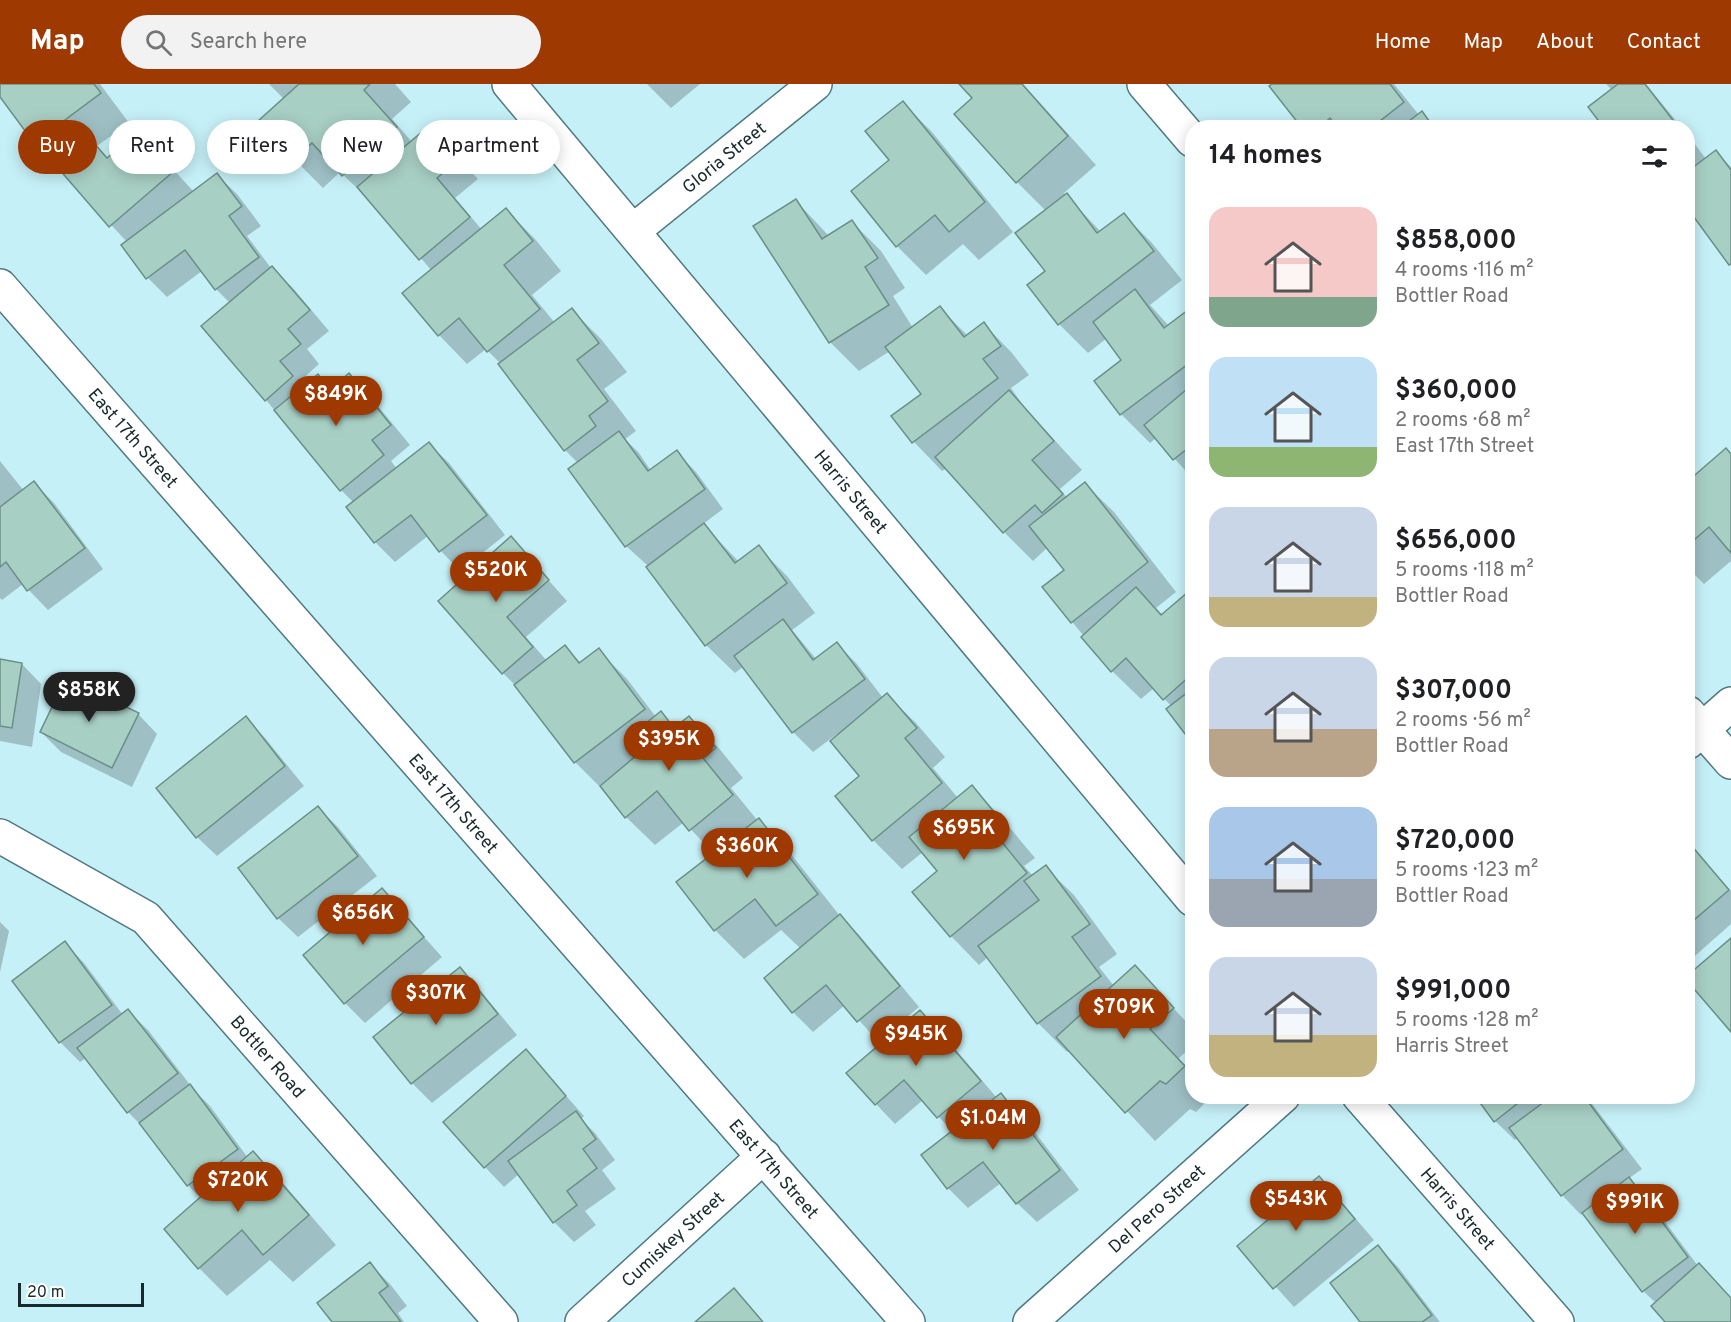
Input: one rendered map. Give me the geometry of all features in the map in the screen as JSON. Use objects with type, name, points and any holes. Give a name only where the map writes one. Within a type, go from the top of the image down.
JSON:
[{"type":"street","name":"Harris Street","points":[[509,84],[1185,891]]},
{"type":"street","name":"Gloria Street","points":[[633,231],[815,84]]},
{"type":"street","points":[[1144,84],[1185,132]]},
{"type":"street","name":"East 17th Street","points":[[0,286],[908,1322]]},
{"type":"street","points":[[1695,726],[1731,704]]},
{"type":"street","points":[[1695,731],[1731,762]]},
{"type":"street","name":"Bottler Road","points":[[0,836],[146,918],[501,1322]]},
{"type":"street","name":"Del Pero Street","points":[[1030,1322],[1274,1104]]},
{"type":"street","name":"Harris Street","points":[[1366,1104],[1557,1322]]},
{"type":"street","name":"Cumiskey Street","points":[[582,1322],[764,1156]]},
{"type":"building","points":[[0,84],[94,84],[101,93],[65,120],[18,121],[0,97]]},
{"type":"building","points":[[299,84],[370,84],[364,90],[391,120],[321,120],[321,153],[312,143],[309,146],[309,120],[259,120]]},
{"type":"building","points":[[959,84],[1022,84],[1068,136],[1016,183],[954,114],[972,98]]},
{"type":"building","points":[[1272,84],[1390,84],[1404,102],[1381,120],[1332,120],[1330,118],[1328,120],[1296,120],[1269,86]]},
{"type":"building","points":[[1618,84],[1645,84],[1673,120],[1598,120],[1588,107]]},
{"type":"building","points":[[903,101],[985,202],[949,232],[935,215],[896,247],[851,191],[889,160],[865,131]]},
{"type":"building","points":[[1422,111],[1428,120],[1410,120]]},
{"type":"building","points":[[416,137],[416,174],[442,174],[437,178],[470,217],[419,260],[357,187],[372,174],[404,174],[404,147]]},
{"type":"building","points":[[97,147],[107,158],[109,156],[109,174],[171,174],[109,227],[63,174],[97,174]]},
{"type":"building","points":[[1716,150],[1731,170],[1731,264],[1729,265],[1695,219],[1695,166]]},
{"type":"building","points":[[218,174],[242,206],[229,216],[259,257],[215,290],[185,250],[146,279],[121,245]]},
{"type":"building","points":[[1067,193],[1097,233],[1124,213],[1154,251],[1058,325],[1027,285],[1045,271],[1015,233]]},
{"type":"building","points":[[796,199],[822,239],[852,220],[878,258],[865,267],[889,305],[829,343],[753,226]]},
{"type":"building","points":[[506,208],[533,241],[504,265],[540,309],[487,352],[459,318],[438,336],[402,293]]},
{"type":"building","points":[[272,266],[310,310],[288,329],[301,344],[280,361],[293,376],[265,401],[201,326]]},
{"type":"building","points":[[1135,289],[1164,328],[1185,312],[1185,366],[1120,415],[1094,381],[1121,360],[1093,322]]},
{"type":"building","points":[[940,306],[964,337],[984,322],[1001,346],[983,359],[998,378],[912,443],[891,416],[921,394],[885,347]]},
{"type":"building","points":[[572,308],[599,343],[577,360],[608,401],[589,416],[596,426],[564,451],[498,364]]},
{"type":"building","points":[[349,373],[391,425],[372,440],[384,455],[340,491],[274,410],[318,374],[330,390]]},
{"type":"building","points":[[1009,390],[1054,441],[1032,460],[1063,494],[1042,513],[1035,505],[1003,533],[935,457]]},
{"type":"building","points":[[1185,391],[1185,451],[1173,460],[1144,425]]},
{"type":"building","points":[[619,431],[648,471],[677,450],[705,489],[625,547],[568,469]]},
{"type":"building","points":[[429,442],[487,515],[439,552],[411,515],[374,543],[346,507]]},
{"type":"building","points":[[1726,448],[1731,454],[1731,553],[1709,527],[1695,539],[1695,475]]},
{"type":"building","points":[[34,481],[85,548],[27,591],[6,562],[0,567],[0,507]]},
{"type":"building","points":[[1085,482],[1148,562],[1071,623],[1042,587],[1064,570],[1029,526]]},
{"type":"building","points":[[704,523],[735,563],[759,545],[787,583],[705,646],[646,567]]},
{"type":"building","points":[[511,536],[549,580],[507,617],[533,647],[502,674],[438,601]]},
{"type":"building","points":[[1136,587],[1161,615],[1185,595],[1185,680],[1163,700],[1126,658],[1111,672],[1081,637]]},
{"type":"building","points":[[783,619],[813,660],[837,642],[865,679],[792,733],[734,656]]},
{"type":"building","points":[[565,645],[579,663],[599,648],[645,709],[574,763],[514,685]]},
{"type":"building","points":[[0,659],[22,663],[12,728],[0,726]]},
{"type":"building","points":[[66,678],[139,713],[112,768],[40,732]]},
{"type":"building","points":[[887,693],[917,728],[905,738],[942,783],[872,841],[835,796],[859,776],[830,741]]},
{"type":"building","points":[[1185,694],[1185,734],[1166,709]]},
{"type":"building","points":[[661,711],[674,728],[689,716],[716,748],[703,758],[733,795],[689,831],[657,791],[625,818],[600,786],[637,755],[625,740]]},
{"type":"building","points":[[246,716],[285,766],[196,838],[156,788]]},
{"type":"building","points":[[972,785],[1007,828],[997,836],[1027,873],[950,937],[912,892],[937,871],[909,837]]},
{"type":"building","points":[[318,806],[358,856],[277,919],[238,868]]},
{"type":"building","points":[[759,818],[818,894],[776,926],[755,899],[714,931],[676,882]]},
{"type":"building","points":[[1695,850],[1729,890],[1695,919]]},
{"type":"building","points":[[1046,865],[1090,924],[1072,937],[1101,976],[1037,1024],[978,946],[1039,900],[1024,881]]},
{"type":"building","points":[[382,888],[424,937],[344,1004],[303,955]]},
{"type":"building","points":[[840,914],[900,986],[857,1022],[826,985],[792,1013],[764,978]]},
{"type":"building","points":[[1731,938],[1731,1032],[1695,990],[1695,969]]},
{"type":"building","points":[[65,941],[112,1005],[59,1043],[12,981]]},
{"type":"building","points":[[1135,965],[1174,1008],[1150,1029],[1185,1066],[1166,1084],[1160,1081],[1125,1113],[1056,1037]]},
{"type":"building","points":[[460,967],[498,1014],[411,1084],[373,1037]]},
{"type":"building","points":[[128,1009],[178,1073],[127,1113],[77,1048]]},
{"type":"building","points":[[920,1010],[981,1081],[937,1118],[904,1080],[875,1105],[846,1073]]},
{"type":"building","points":[[526,1049],[566,1096],[484,1168],[443,1122]]},
{"type":"building","points":[[190,1084],[238,1149],[187,1186],[139,1123]]},
{"type":"building","points":[[1001,1093],[1060,1170],[1016,1204],[983,1162],[947,1189],[921,1155]]},
{"type":"building","points":[[1481,1104],[1517,1104],[1494,1122]]},
{"type":"building","points":[[1541,1104],[1590,1104],[1623,1149],[1561,1196],[1509,1128]]},
{"type":"building","points":[[576,1111],[596,1139],[583,1149],[597,1168],[567,1191],[577,1205],[553,1223],[508,1161]]},
{"type":"building","points":[[253,1151],[309,1215],[263,1255],[242,1230],[198,1269],[164,1229]]},
{"type":"building","points":[[1319,1176],[1355,1219],[1273,1289],[1237,1246]]},
{"type":"building","points":[[1629,1177],[1688,1257],[1642,1292],[1582,1213]]},
{"type":"building","points":[[1378,1245],[1432,1315],[1422,1322],[1360,1322],[1330,1283]]},
{"type":"building","points":[[370,1262],[388,1286],[379,1293],[401,1322],[332,1322],[317,1303]]},
{"type":"building","points":[[1699,1263],[1731,1298],[1731,1322],[1665,1322],[1651,1306]]},
{"type":"building","points":[[734,1288],[763,1322],[695,1322]]}]
